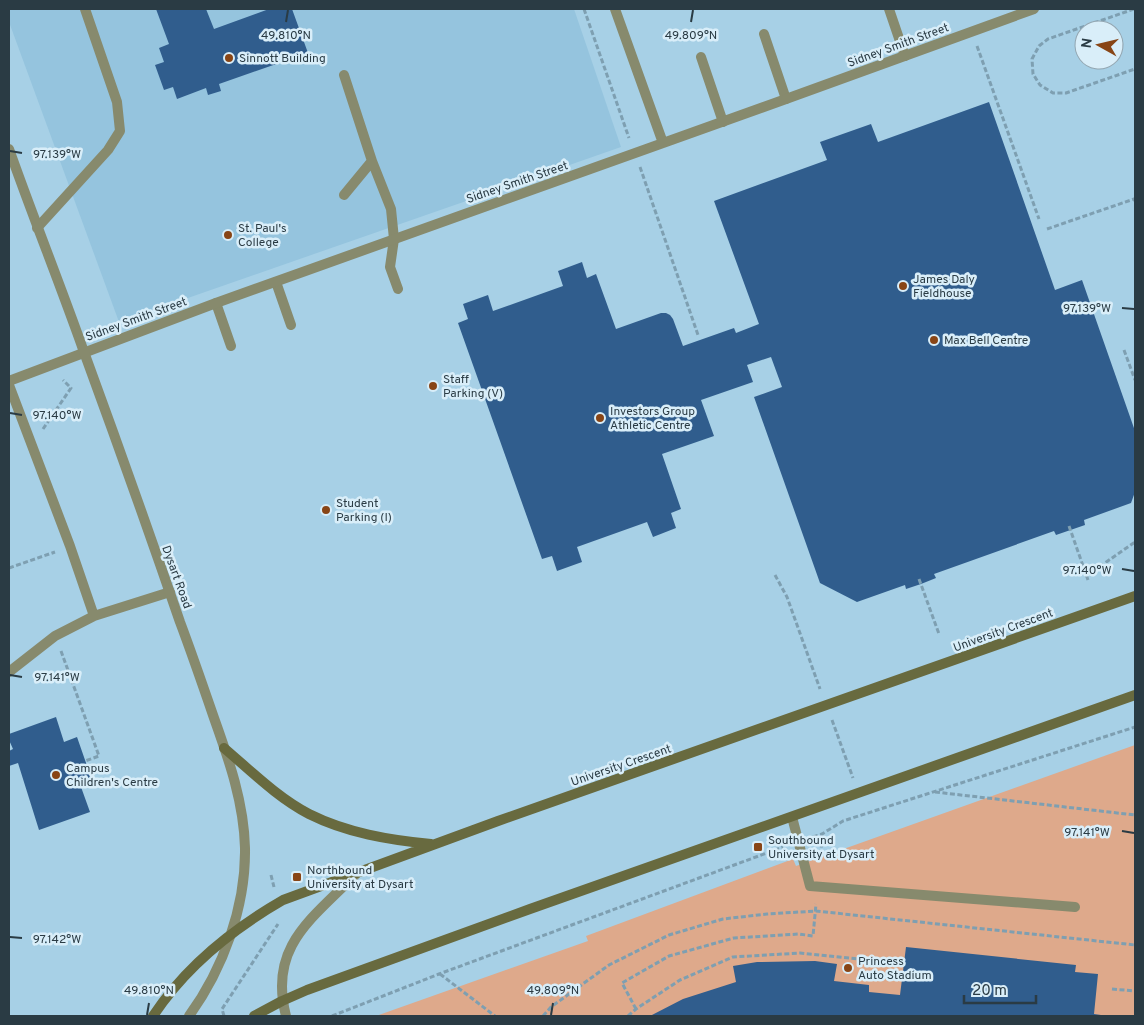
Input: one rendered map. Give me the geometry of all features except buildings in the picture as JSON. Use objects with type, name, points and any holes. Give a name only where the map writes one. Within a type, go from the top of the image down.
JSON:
[{"type":"main road","name":"University Crescent","points":[[153,1016],[181,979],[215,946],[277,904],[301,893],[498,821],[818,710],[1135,596]]},
{"type":"main road","points":[[254,1016],[307,990],[1135,695]]},
{"type":"main road","points":[[224,748],[280,794],[308,814],[338,827],[365,834],[434,845]]},
{"type":"street","points":[[37,228],[108,150],[120,131],[118,102],[85,9]]},
{"type":"street","points":[[615,9],[663,143]]},
{"type":"street","points":[[889,9],[905,56]]},
{"type":"street","name":"Sidney Smith Street","points":[[9,381],[216,303],[786,100],[1034,9]]},
{"type":"street","points":[[764,34],[786,100]]},
{"type":"street","points":[[701,57],[723,122]]},
{"type":"street","points":[[344,75],[372,161],[391,210],[394,239],[390,267],[398,289]]},
{"type":"street","name":"Dysart Road","points":[[9,149],[170,592],[224,748],[242,814],[245,850],[242,887],[220,963],[189,1016]]},
{"type":"street","points":[[344,195],[372,161]]},
{"type":"street","points":[[276,282],[291,325]]},
{"type":"street","points":[[216,303],[231,346]]},
{"type":"street","points":[[9,385],[70,546],[94,616]]},
{"type":"street","points":[[9,672],[55,636],[94,616],[170,592]]},
{"type":"street","points":[[792,817],[810,886],[1075,907]]},
{"type":"street","points":[[286,1016],[282,1001],[281,974],[287,952],[293,940],[311,919],[356,874]]},
{"type":"path","points":[[584,9],[626,130]]},
{"type":"path","points":[[1135,14],[1134,9],[1048,39],[1039,46],[1032,60],[1033,74],[1040,85],[1053,93],[1066,93],[1135,69]]},
{"type":"path","points":[[972,31],[1039,219]]},
{"type":"path","points":[[646,187],[698,335]]},
{"type":"path","points":[[1047,229],[1134,199],[1135,201]]},
{"type":"path","points":[[1124,350],[1135,380]]},
{"type":"path","points":[[32,444],[71,388]]},
{"type":"path","points":[[1069,526],[1088,580]]},
{"type":"path","points":[[1085,570],[1102,565],[1135,542]]},
{"type":"path","points":[[9,568],[70,546]]},
{"type":"path","points":[[775,575],[787,597],[820,689]]},
{"type":"path","points":[[919,580],[939,634]]},
{"type":"path","points":[[55,636],[99,756],[85,762]]},
{"type":"path","points":[[831,715],[854,779]]},
{"type":"path","points":[[332,1016],[342,1014],[439,974],[798,841],[822,834],[843,820],[1135,727]]},
{"type":"path","points":[[933,792],[1135,815]]},
{"type":"path","points":[[224,1016],[222,1009],[280,922],[271,874]]},
{"type":"path","points":[[543,1016],[551,1007],[609,965],[669,935],[723,919],[767,914],[816,912],[1135,945]]},
{"type":"path","points":[[636,1008],[622,984],[669,956],[734,938],[799,934],[812,936]]},
{"type":"path","points":[[628,1016],[636,1008],[680,980],[734,957],[800,953],[859,959]]},
{"type":"path","points":[[439,974],[495,1016]]},
{"type":"path","points":[[1112,989],[1135,991]]},
{"type":"shaded area","name":"St. Paul's College","points":[[9,9],[574,9],[621,147],[119,322],[9,22]]},
{"type":"shaded area","points":[[1135,745],[1135,1016],[376,1016],[588,941],[586,936],[793,859],[796,866]]},
{"type":"place","name":"Sinnott Building","points":[[229,58]]},
{"type":"place","name":"St. Paul's College","points":[[228,235]]},
{"type":"place","name":"James Daly Fieldhouse","points":[[903,286]]},
{"type":"place","name":"Max Bell Centre","points":[[934,340]]},
{"type":"place","name":"Staff Parking (V)","points":[[433,386]]},
{"type":"place","name":"Investors Group Athletic Centre","points":[[600,418]]},
{"type":"place","name":"Student Parking (I)","points":[[326,510]]},
{"type":"place","name":"Campus Children's Centre","points":[[56,775]]},
{"type":"place","name":"Southbound University at Dysart","points":[[758,847]]},
{"type":"place","name":"Northbound University at Dysart","points":[[297,877]]},
{"type":"place","name":"Princess Auto Stadium","points":[[848,968]]}]
